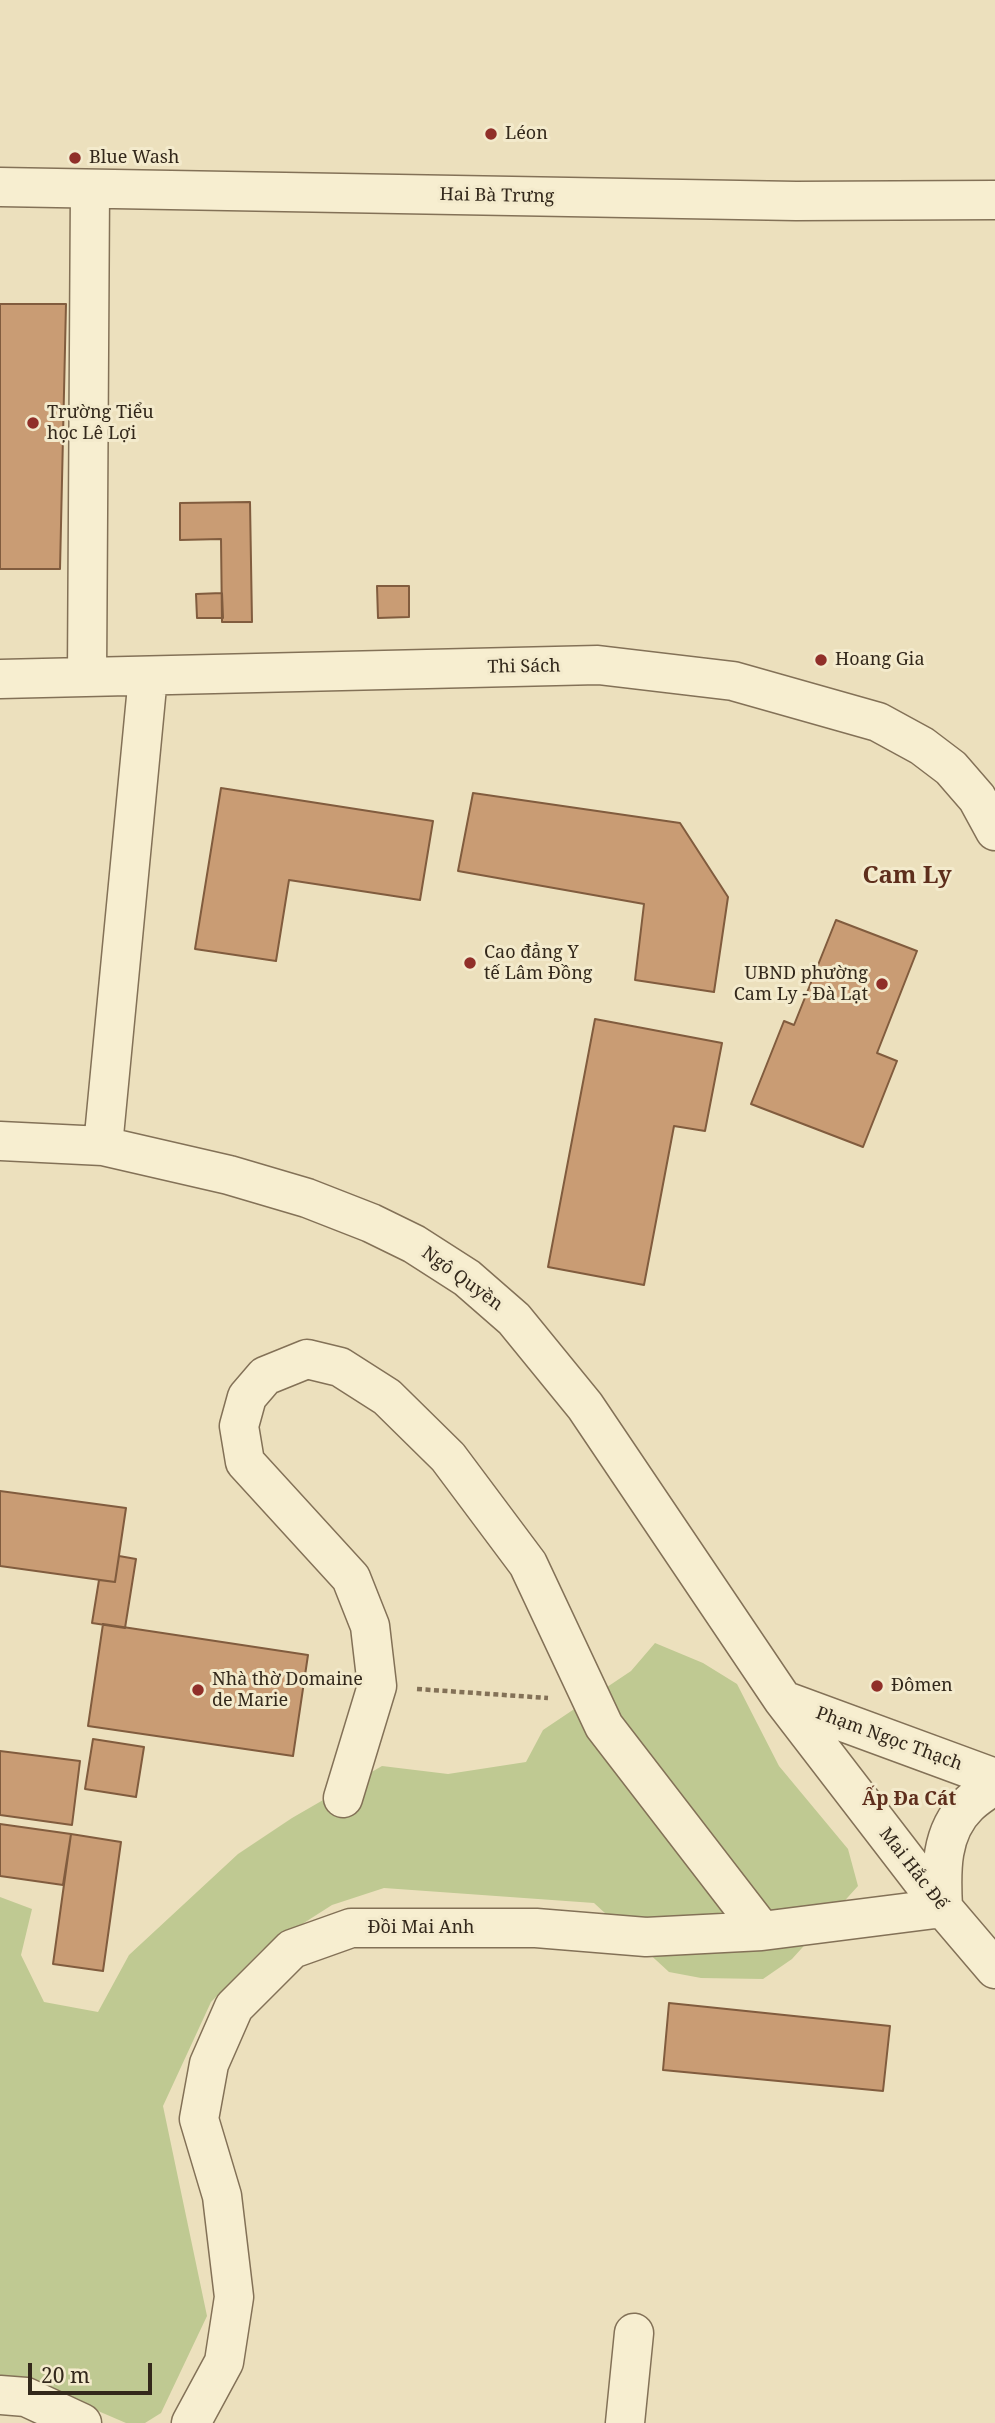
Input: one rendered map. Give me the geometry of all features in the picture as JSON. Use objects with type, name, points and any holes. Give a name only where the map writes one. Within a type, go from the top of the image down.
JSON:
[{"type":"street","name":"Hai Bà Trưng","points":[[0,187],[796,201],[995,200]]},
{"type":"street","points":[[87,675],[90,189]]},
{"type":"street","name":"Thi Sách","points":[[0,679],[598,665],[733,681],[878,722],[922,746],[960,778],[977,798],[995,831]]},
{"type":"street","points":[[103,1146],[148,676]]},
{"type":"street","name":"Ngô Quyền","points":[[0,1141],[103,1146],[229,1175],[307,1198],[371,1223],[414,1244],[467,1278],[514,1319],[585,1406],[783,1700]]},
{"type":"street","points":[[343,1798],[377,1686],[370,1626],[351,1578],[245,1462],[239,1426],[247,1397],[265,1376],[307,1359],[340,1367],[387,1397],[448,1457],[527,1564],[604,1726],[762,1931]]},
{"type":"street","name":"Phạm Ngọc Thạch","points":[[783,1700],[995,1778]]},
{"type":"street","name":"Mai Hắc Đế","points":[[783,1700],[943,1908],[995,1969]]},
{"type":"street","points":[[943,1908],[941,1866],[950,1829],[968,1805],[995,1785]]},
{"type":"street","name":"Đồi Mai Anh","points":[[191,2423],[224,2362],[234,2297],[222,2196],[199,2119],[209,2064],[234,2007],[292,1949],[352,1928],[536,1928],[646,1937],[762,1931],[943,1908]]},
{"type":"street","points":[[625,2423],[634,2333]]},
{"type":"street","points":[[0,2395],[26,2397],[82,2423]]},
{"type":"path","points":[[377,1686],[592,1701]]},
{"type":"green space","points":[[655,1643],[703,1663],[737,1684],[779,1766],[848,1849],[858,1886],[792,1959],[763,1979],[701,1978],[669,1972],[594,1903],[384,1888],[332,1905],[263,1949],[211,2002],[163,2106],[207,2316],[161,2413],[145,2423],[126,2423],[26,2380],[0,2378],[0,1897],[32,1909],[21,1955],[44,2002],[98,2012],[129,1955],[238,1854],[292,1818],[382,1766],[448,1774],[526,1762],[543,1730],[631,1671]]},
{"type":"building","name":"Trường Tiểu học Lê Lợi","points":[[0,304],[66,304],[60,569],[0,569]]},
{"type":"building","points":[[250,502],[252,622],[222,622],[221,539],[180,540],[180,503]]},
{"type":"building","points":[[377,586],[409,586],[409,617],[378,618]]},
{"type":"building","points":[[222,593],[223,618],[197,618],[196,594]]},
{"type":"building","points":[[221,788],[433,821],[420,900],[289,880],[276,961],[195,949]]},
{"type":"building","points":[[473,793],[680,823],[728,897],[714,992],[635,980],[644,904],[458,871]]},
{"type":"building","points":[[836,920],[917,951],[877,1053],[897,1061],[863,1147],[751,1104],[784,1021],[794,1025]]},
{"type":"building","points":[[595,1019],[722,1043],[705,1131],[674,1126],[644,1285],[548,1267]]},
{"type":"building","points":[[0,1491],[126,1508],[115,1582],[0,1566]]},
{"type":"building","points":[[119,1556],[136,1559],[125,1628],[92,1623],[99,1580],[115,1582]]},
{"type":"building","name":"Nhà thờ Domaine de Marie","points":[[103,1624],[308,1655],[293,1756],[88,1726]]},
{"type":"building","points":[[93,1739],[144,1747],[136,1797],[85,1789]]},
{"type":"building","points":[[0,1751],[80,1761],[72,1825],[0,1815]]},
{"type":"building","points":[[0,1824],[71,1834],[63,1885],[0,1876]]},
{"type":"building","points":[[71,1834],[121,1842],[103,1971],[53,1964]]},
{"type":"building","points":[[669,2003],[890,2026],[883,2091],[663,2070]]},
{"type":"place","name":"Léon","points":[[491,134]]},
{"type":"place","name":"Blue Wash","points":[[75,158]]},
{"type":"place","name":"Trường Tiểu học Lê Lợi","points":[[33,423]]},
{"type":"place","name":"Hoang Gia","points":[[821,660]]},
{"type":"place","name":"Cao đẳng Y tế Lâm Đồng","points":[[470,963]]},
{"type":"place","name":"UBND phường Cam Ly - Đà Lạt","points":[[882,984]]},
{"type":"place","name":"Đômen","points":[[877,1686]]},
{"type":"place","name":"Nhà thờ Domaine de Marie","points":[[198,1690]]},
{"type":"district","name":"Cam Ly","points":[[907,876]]},
{"type":"district","name":"Ấp Đa Cát","points":[[909,1800]]}]
